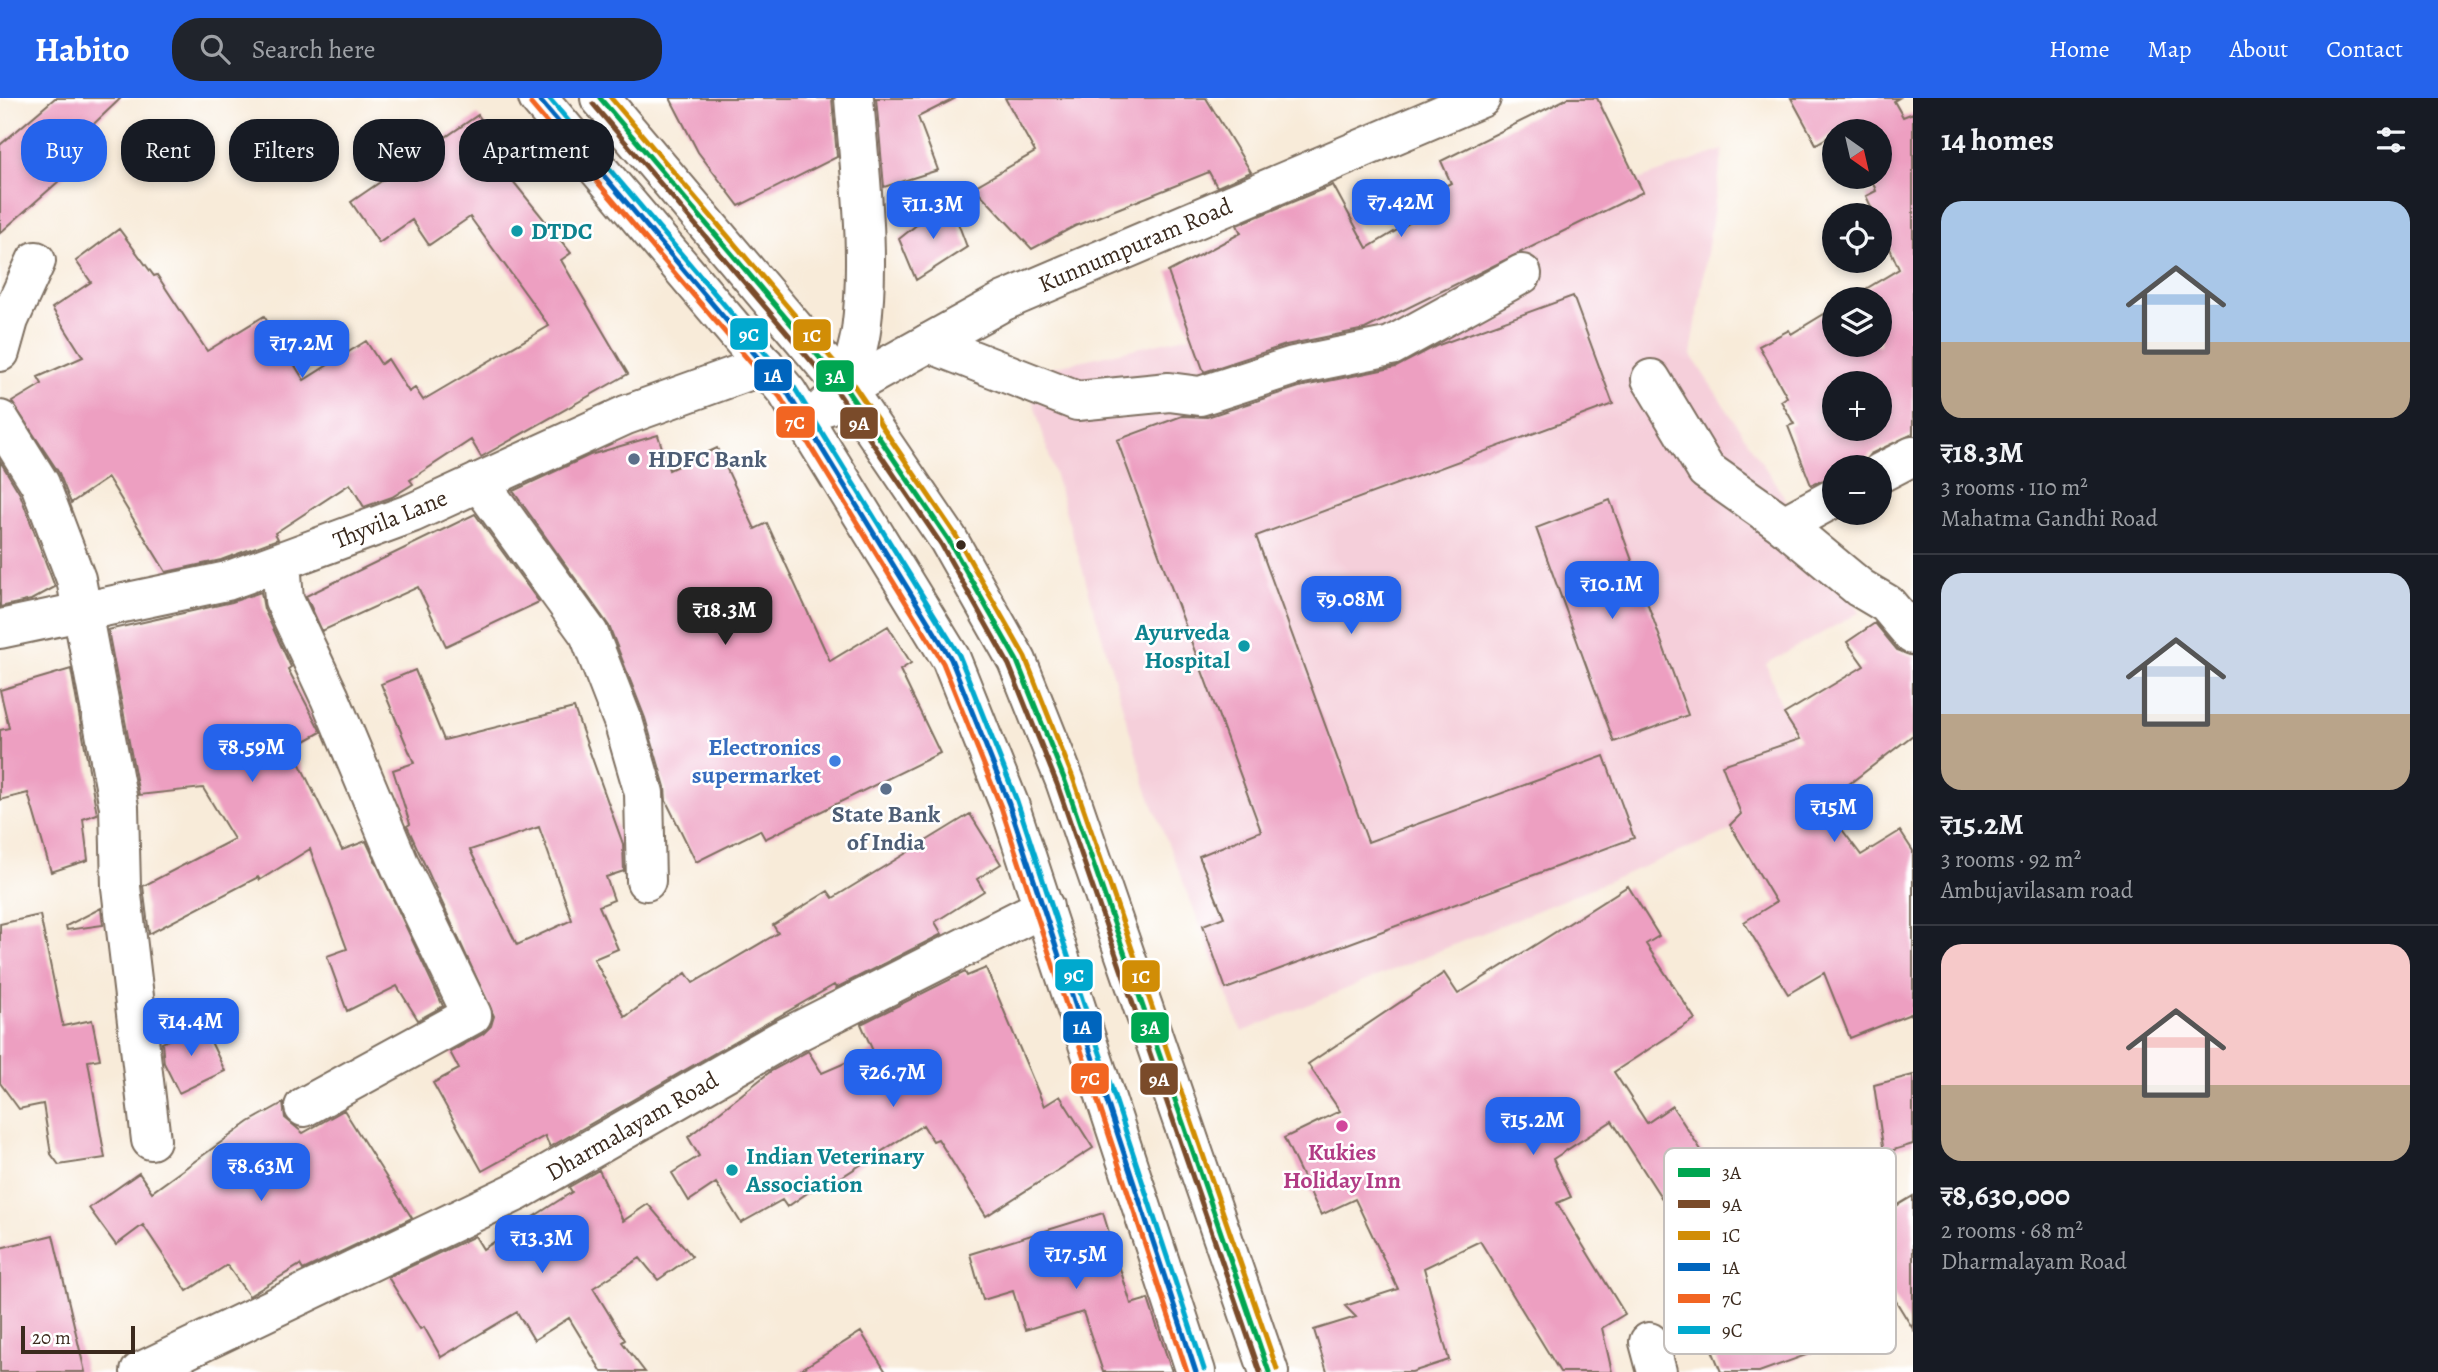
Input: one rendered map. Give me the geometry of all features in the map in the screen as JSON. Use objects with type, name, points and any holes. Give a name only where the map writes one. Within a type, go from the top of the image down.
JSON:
[{"type":"street","points":[[538,98],[787,392],[951,659],[1009,804],[1196,1372]]},
{"type":"street","points":[[600,98],[846,389],[948,538],[1017,661],[1065,781],[1269,1372]]},
{"type":"street","points":[[846,389],[861,332],[863,291],[864,232],[854,98]]},
{"type":"street","name":"Kunnumpuram Road","points":[[805,423],[846,389],[1004,300],[1466,101]]},
{"type":"street","points":[[0,352],[9,320],[36,261]]},
{"type":"street","points":[[929,343],[1077,401],[1169,392],[1200,396],[1293,366],[1391,346],[1522,274]]},
{"type":"street","name":"Thyvila Lane","points":[[0,629],[227,581],[412,513],[626,415],[765,365]]},
{"type":"street","points":[[1651,379],[1706,470],[1784,525],[1860,588],[1887,604],[1913,635]]},
{"type":"street","points":[[0,420],[40,484],[76,579],[119,807],[121,887],[152,1140]]},
{"type":"street","points":[[1892,467],[1913,456]]},
{"type":"street","points":[[479,482],[589,634],[624,724],[644,793],[646,881]]},
{"type":"street","points":[[1784,525],[1822,504]]},
{"type":"street","points":[[281,561],[284,600],[330,698],[401,868],[472,1015],[304,1107]]},
{"type":"street","name":"Dharmalayam Road","points":[[140,1372],[518,1191],[781,1040],[1044,907]]},
{"type":"shaded area","points":[[1723,150],[1691,355],[1860,612],[1766,664],[1815,796],[1242,1032],[1147,790],[1025,373],[1213,331]]},
{"type":"building","points":[[55,98],[121,98],[99,119],[30,119]]},
{"type":"building","points":[[670,98],[832,98],[837,157],[739,206],[698,152]]},
{"type":"building","points":[[876,98],[956,98],[918,117],[938,170],[884,187]]},
{"type":"building","points":[[1005,98],[1206,98],[1251,172],[1217,187],[1209,172],[1075,226],[1032,249],[974,187],[1035,152]]},
{"type":"building","points":[[1568,98],[1597,98],[1643,192],[1365,329],[1286,345],[1204,372],[1168,272],[1241,233],[1237,225],[1333,185],[1367,248],[1439,205],[1433,192],[1451,183],[1441,161]]},
{"type":"building","points":[[1791,98],[1899,98],[1894,101],[1903,117],[1913,113],[1913,434],[1869,455],[1822,455],[1822,481],[1811,485],[1788,426],[1794,424],[1781,401],[1787,397],[1759,346],[1789,330],[1791,334],[1822,315],[1822,357],[1892,357],[1892,287],[1869,287],[1899,269],[1892,253],[1892,203],[1869,203],[1866,196],[1875,189],[1892,189],[1892,119],[1822,119],[1822,141],[1816,144]]},
{"type":"building","points":[[21,127],[21,182],[58,182],[0,233],[0,145]]},
{"type":"building","points":[[459,128],[459,182],[514,182],[571,253],[561,260],[628,374],[481,457],[471,440],[410,480],[413,484],[392,497],[364,507],[350,484],[275,533],[278,539],[221,560],[166,572],[108,478],[71,503],[59,473],[12,402],[42,384],[38,377],[83,357],[52,308],[91,282],[76,261],[119,229],[154,276],[157,275],[207,351],[264,316],[304,380],[366,341],[381,364],[388,359],[409,392],[415,388],[423,400],[549,326],[470,217],[429,245],[412,220],[379,243],[351,202],[380,182],[445,182],[445,138]]},
{"type":"building","points":[[949,199],[967,247],[916,280],[899,239]]},
{"type":"building","name":"Ayurveda Hospital","points":[[1573,296],[1613,404],[1256,536],[1368,842],[1604,756],[1634,838],[1226,989],[1203,925],[1224,917],[1199,856],[1261,831],[1117,440],[1182,416],[1207,417],[1299,387],[1396,367],[1436,346]]},
{"type":"building","points":[[658,435],[669,470],[717,448],[755,529],[767,523],[830,661],[888,626],[911,663],[900,670],[940,753],[765,839],[760,830],[696,862],[666,801],[665,787],[645,718],[609,626],[513,491],[590,455]]},
{"type":"building","points":[[0,461],[20,494],[55,587],[31,600],[0,607]]},
{"type":"building","points":[[1610,500],[1688,715],[1614,742],[1536,528]]},
{"type":"building","points":[[475,514],[539,602],[446,646],[418,587],[322,631],[306,596]]},
{"type":"building","points":[[261,592],[264,609],[291,667],[288,669],[321,732],[292,748],[342,850],[366,841],[443,1006],[418,1020],[397,986],[347,1011],[327,956],[347,949],[310,849],[260,880],[258,877],[149,934],[143,886],[234,839],[203,788],[139,795],[108,630],[232,602]]},
{"type":"building","points":[[1875,623],[1897,650],[1913,656],[1913,735],[1823,804],[1861,855],[1900,831],[1913,851],[1913,1013],[1850,1038],[1824,973],[1788,994],[1744,922],[1776,902],[1730,825],[1741,814],[1722,765],[1800,739],[1784,714],[1864,666],[1847,642]]},
{"type":"building","points":[[71,669],[97,814],[83,819],[88,860],[51,872],[28,793],[0,800],[0,730],[9,728],[0,690]]},
{"type":"building","points":[[415,670],[444,740],[574,708],[623,844],[624,871],[606,877],[614,900],[599,906],[618,949],[594,959],[625,1017],[686,973],[693,983],[778,933],[773,925],[828,891],[833,898],[970,814],[1001,864],[977,879],[984,891],[935,922],[942,934],[836,988],[834,985],[550,1147],[545,1136],[482,1171],[433,1083],[459,1069],[450,1052],[483,1034],[491,1026],[494,1016],[407,826],[410,824],[393,770],[414,763],[381,684]],"holes":[[[539,827],[572,920],[517,945],[470,850]]]},
{"type":"building","points":[[1628,886],[1659,936],[1646,944],[1695,1019],[1614,1072],[1647,1123],[1672,1106],[1700,1148],[1664,1148],[1664,1202],[1612,1121],[1553,1159],[1571,1197],[1557,1203],[1625,1314],[1602,1328],[1612,1372],[1560,1372],[1480,1241],[1424,1268],[1449,1360],[1412,1372],[1327,1372],[1314,1330],[1356,1317],[1345,1306],[1398,1289],[1355,1199],[1321,1215],[1284,1138],[1340,1111],[1308,1064],[1444,973],[1458,994]]},
{"type":"building","points":[[101,908],[103,925],[67,930],[66,926]]},
{"type":"building","points":[[40,915],[63,1026],[92,1020],[100,1059],[88,1061],[105,1158],[59,1165],[51,1154],[43,1104],[19,1109],[0,1083],[0,924]]},
{"type":"building","points":[[986,968],[1044,1106],[1060,1096],[1093,1148],[986,1216],[938,1139],[933,1141],[923,1125],[826,1187],[823,1182],[787,1207],[782,1200],[741,1223],[716,1183],[689,1201],[672,1173],[699,1156],[688,1137],[771,1071],[808,1051],[822,1073],[873,1051],[861,1024],[965,972],[967,976]]},
{"type":"building","points":[[202,1023],[225,1071],[179,1093],[164,1063],[162,1043]]},
{"type":"building","points":[[1913,1075],[1913,1144],[1896,1149],[1883,1148],[1874,1085]]},
{"type":"building","points":[[283,1103],[285,1118],[303,1133],[344,1110],[412,1218],[303,1270],[300,1265],[249,1296],[227,1265],[187,1291],[143,1225],[116,1245],[89,1208],[139,1173],[152,1192],[249,1122]]},
{"type":"building","points":[[599,1170],[623,1221],[648,1204],[692,1256],[658,1280],[640,1258],[593,1288],[625,1340],[622,1342],[645,1372],[602,1372],[569,1318],[534,1340],[517,1312],[441,1357],[424,1327],[420,1329],[388,1277],[475,1236],[483,1249],[572,1192],[569,1187]]},
{"type":"building","points":[[1913,1196],[1913,1329],[1896,1301],[1896,1206]]},
{"type":"building","points":[[1103,1213],[1131,1304],[1148,1299],[1172,1372],[1103,1372],[1083,1312],[1025,1330],[1013,1291],[983,1300],[970,1254]]},
{"type":"building","points":[[53,1235],[85,1372],[0,1372],[0,1248]]},
{"type":"building","points":[[861,1332],[886,1372],[797,1372]]},
{"type":"building","points":[[1714,1354],[1809,1354],[1759,1372],[1721,1372]]},
{"type":"transit line","name":"1A","points":[[538,98],[787,392],[951,659],[1009,804],[1196,1372]]},
{"type":"transit line","name":"9C","points":[[549,98],[794,387],[959,655],[1017,801],[1204,1369]]},
{"type":"transit line","name":"3A","points":[[600,98],[846,389],[948,539],[1017,661],[1065,781],[1269,1372]]},
{"type":"transit line","name":"1C","points":[[611,98],[853,384],[955,534],[1025,657],[1073,778],[1277,1369]]},
{"type":"transit line","name":"7C","points":[[531,104],[780,397],[943,663],[1001,807],[1187,1372]]},
{"type":"transit line","name":"9A","points":[[593,104],[839,394],[941,544],[1009,665],[1057,784],[1260,1372]]},
{"type":"place","name":"DTDC","points":[[517,231]]},
{"type":"place","name":"HDFC Bank","points":[[634,459]]},
{"type":"place","name":"Ayurveda Hospital","points":[[1244,646]]},
{"type":"place","name":"Electronics supermarket","points":[[835,761]]},
{"type":"place","name":"State Bank of India","points":[[886,789]]},
{"type":"place","name":"Kukies Holiday Inn","points":[[1342,1126]]},
{"type":"place","name":"Indian Veterinary Association","points":[[732,1170]]}]
